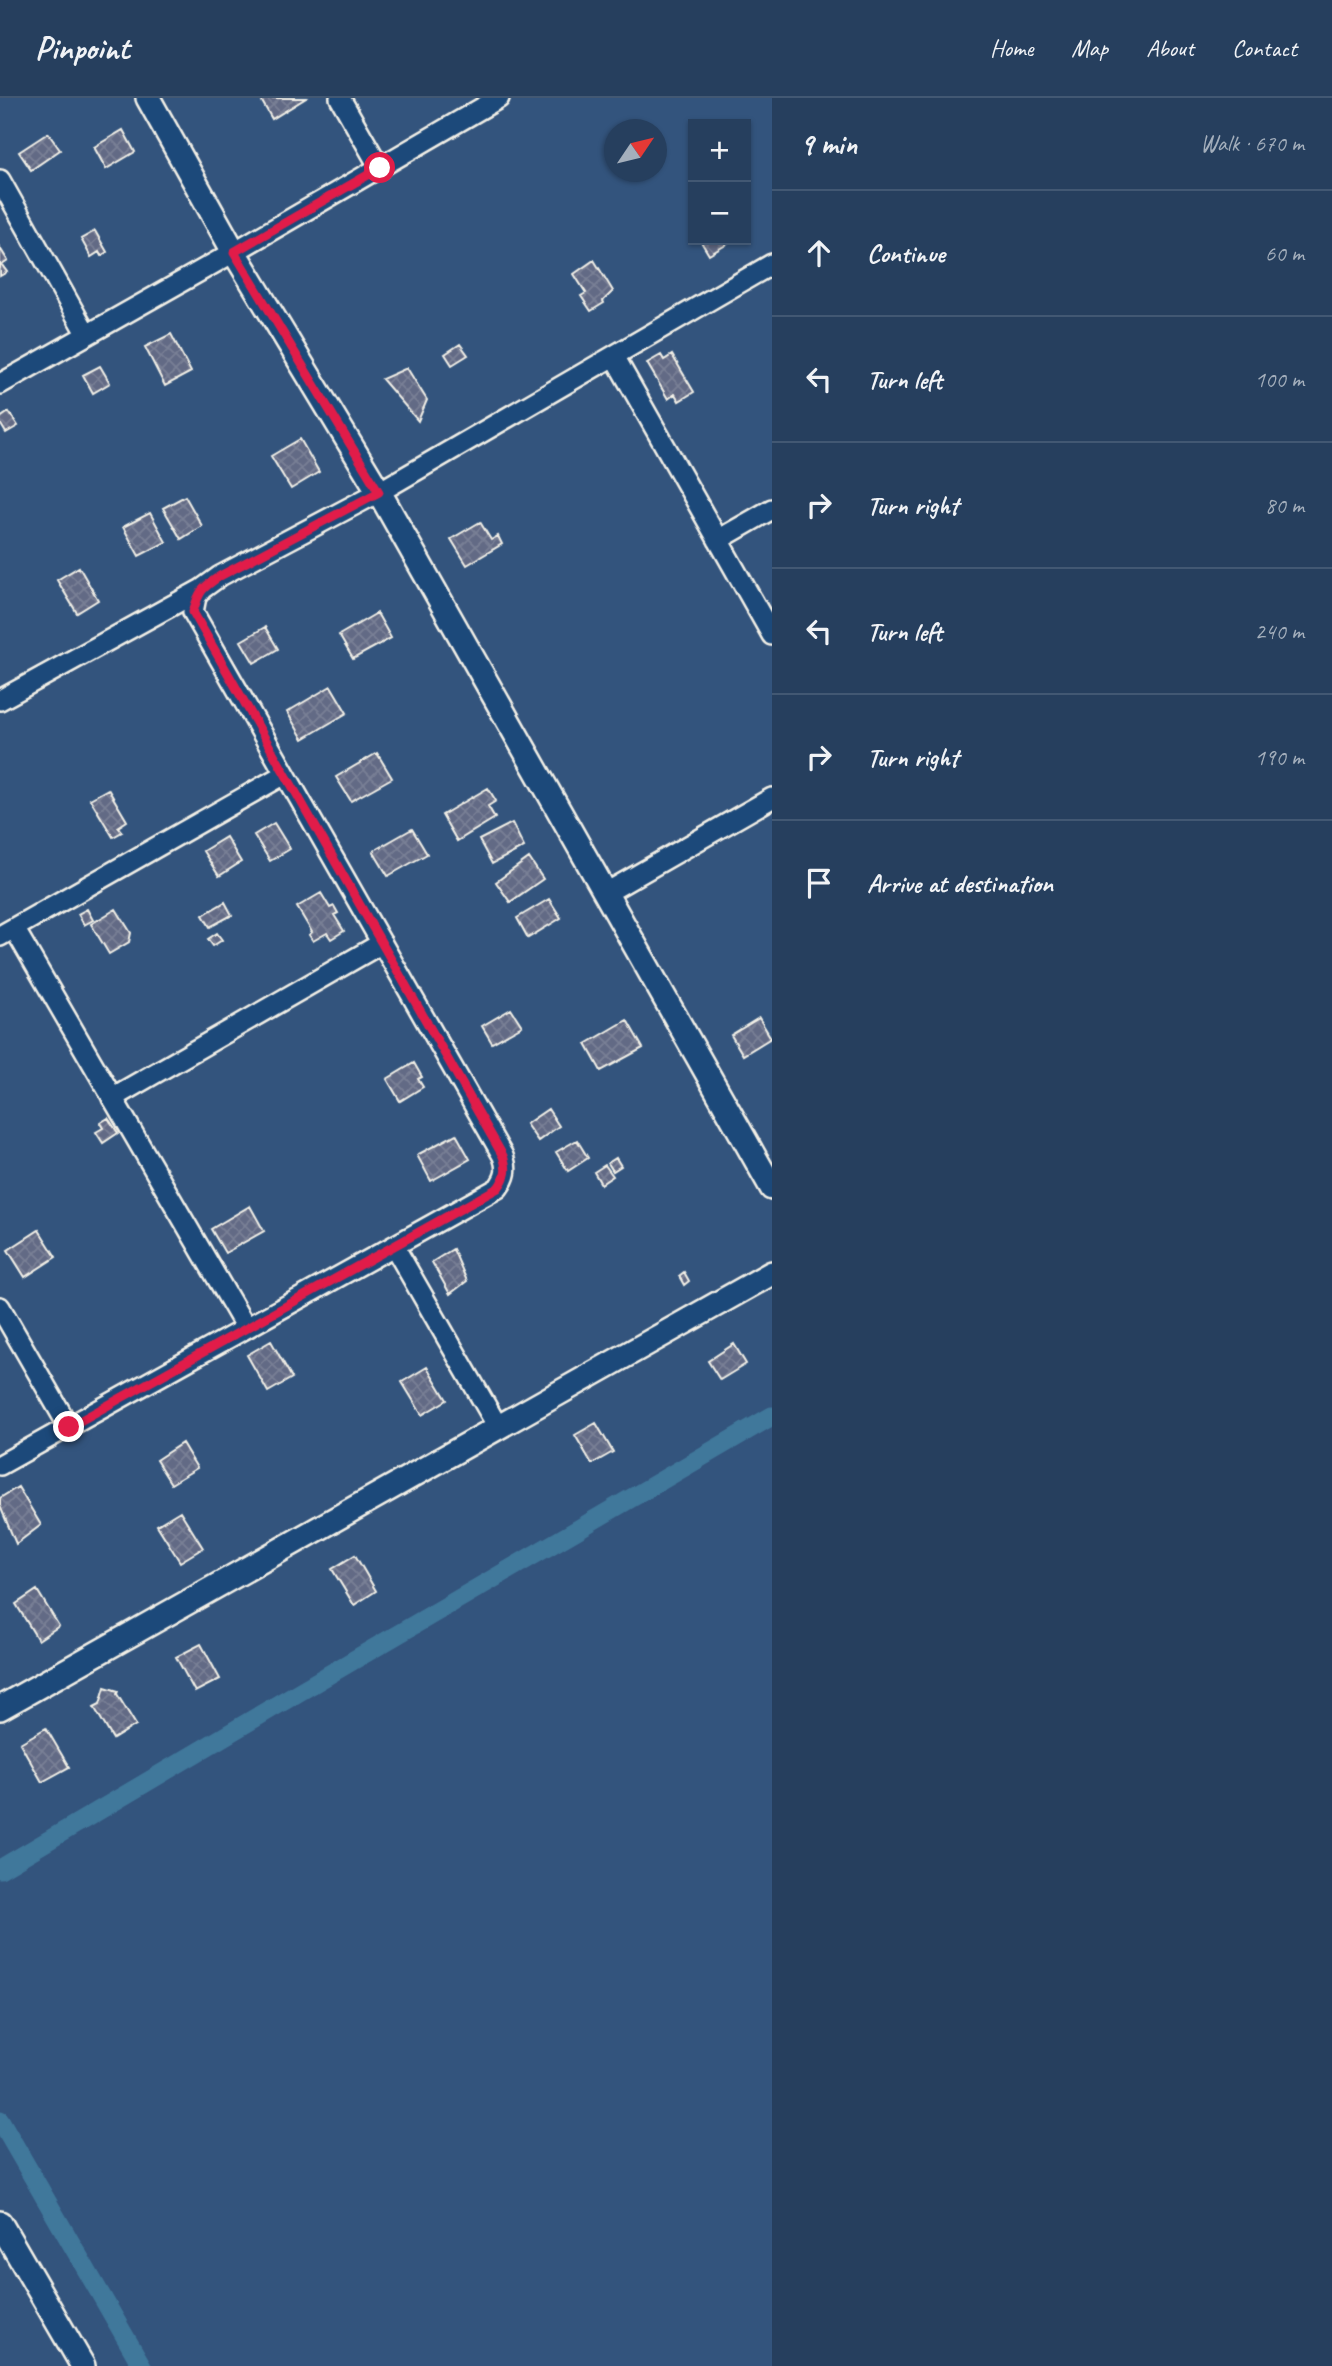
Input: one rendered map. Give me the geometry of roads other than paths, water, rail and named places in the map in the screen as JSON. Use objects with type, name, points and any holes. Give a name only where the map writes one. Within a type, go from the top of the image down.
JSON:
[{"type":"street","points":[[148,98],[234,252],[379,492],[772,1188]]},
{"type":"street","points":[[340,98],[380,168]]},
{"type":"street","points":[[0,384],[499,98]]},
{"type":"street","points":[[0,180],[87,335]]},
{"type":"street","points":[[0,700],[202,589],[220,576],[379,492],[772,264]]},
{"type":"street","points":[[614,356],[772,635]]},
{"type":"street","points":[[718,540],[772,509]]},
{"type":"street","points":[[0,1465],[498,1188],[505,1179],[507,1167],[503,1156],[193,612],[196,597],[202,589]]},
{"type":"street","points":[[246,1328],[112,1098],[7,932],[285,774]]},
{"type":"street","points":[[606,893],[772,798]]},
{"type":"street","points":[[112,1098],[382,943]]},
{"type":"street","points":[[394,1246],[498,1427]]},
{"type":"street","points":[[0,1708],[772,1273]]},
{"type":"street","points":[[0,1307],[69,1427]]},
{"type":"street","points":[[0,2223],[83,2366]]},
{"type":"waterway","points":[[0,1869],[772,1416]]},
{"type":"waterway","points":[[0,2120],[142,2366]]}]
